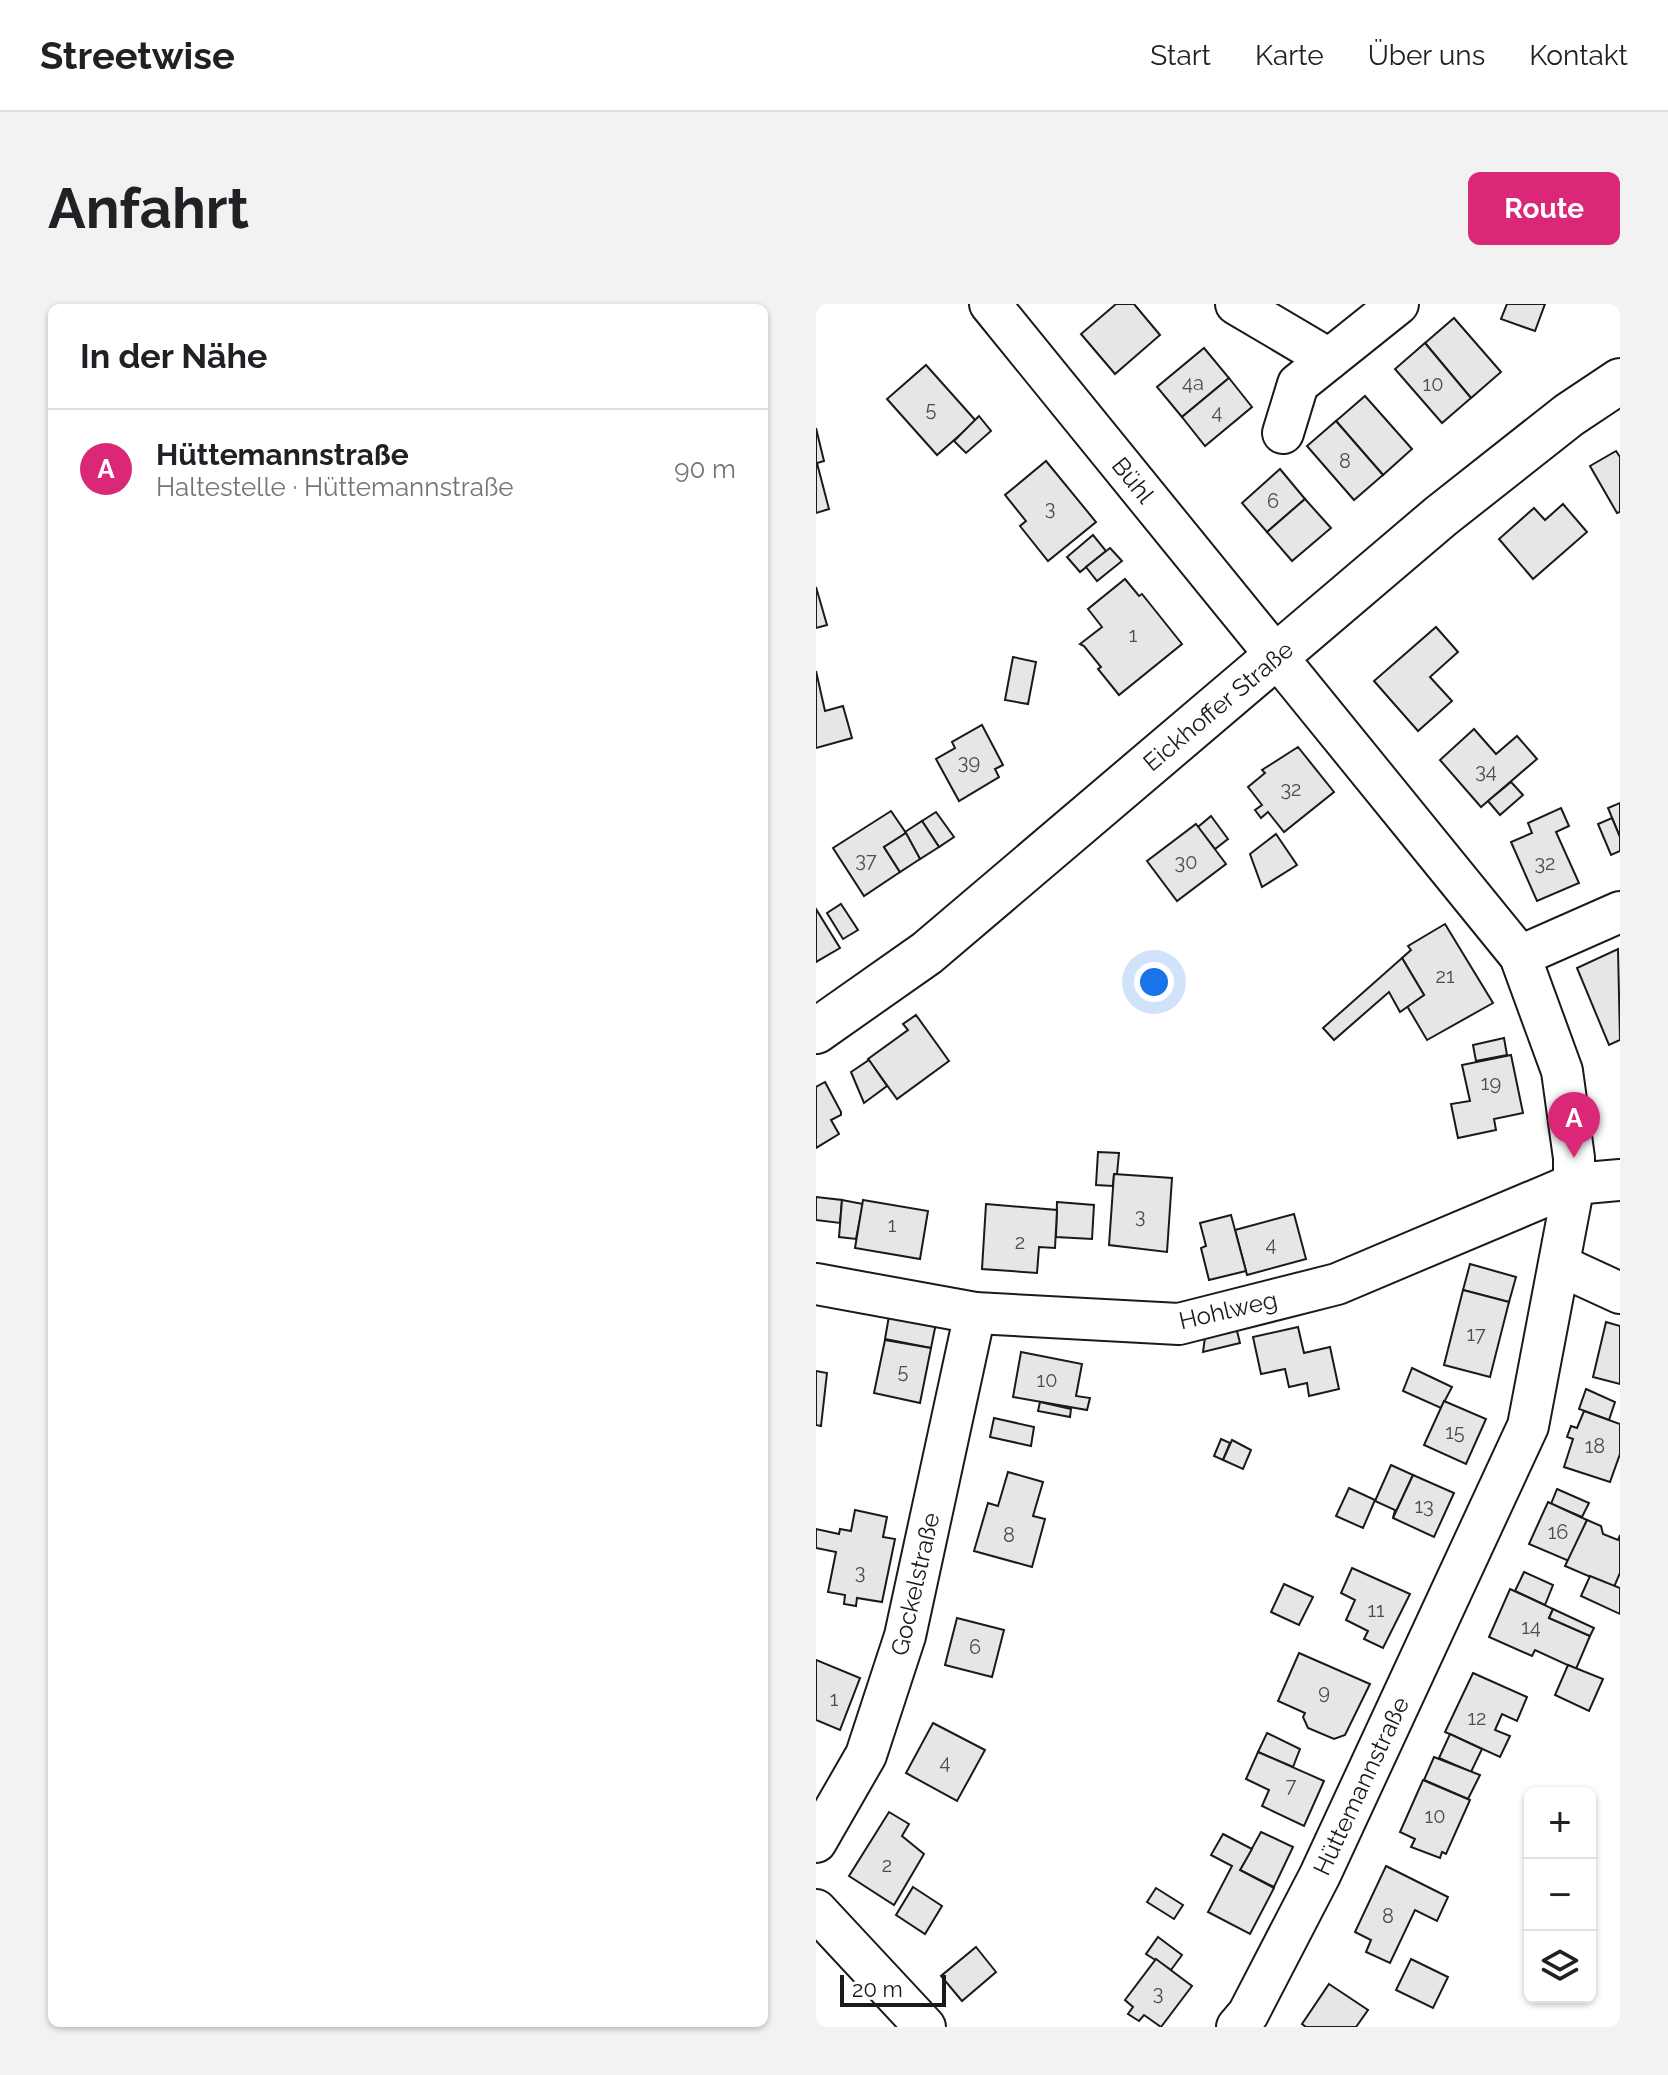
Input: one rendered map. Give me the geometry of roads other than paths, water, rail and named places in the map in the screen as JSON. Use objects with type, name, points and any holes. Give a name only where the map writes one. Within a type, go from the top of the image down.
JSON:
[{"type":"main road","name":"Eickhoffer Straße","points":[[816,1031],[927,953],[1462,498],[1569,415],[1620,381]]},
{"type":"street","name":"Bühl","points":[[990,304],[1277,657]]},
{"type":"street","points":[[1236,304],[1329,359]]},
{"type":"street","points":[[1283,433],[1298,384],[1398,304]]},
{"type":"street","name":"Hüttemannstraße","points":[[1237,2027],[1248,2014],[1320,1875],[1528,1426],[1574,1184],[1574,1158],[1562,1071],[1520,956],[1277,657]]},
{"type":"street","points":[[1520,956],[1620,912]]},
{"type":"street","name":"Hohlweg","points":[[816,1284],[975,1313],[1179,1324],[1337,1284],[1574,1184],[1620,1180]]},
{"type":"street","points":[[1559,1265],[1620,1293]]},
{"type":"street","name":"Gockelstraße","points":[[816,1842],[866,1755],[905,1636],[975,1313]]},
{"type":"street","points":[[816,1910],[925,2027]]},
{"type":"place","name":"Hüttemannstraße","points":[[1574,1158]]}]
